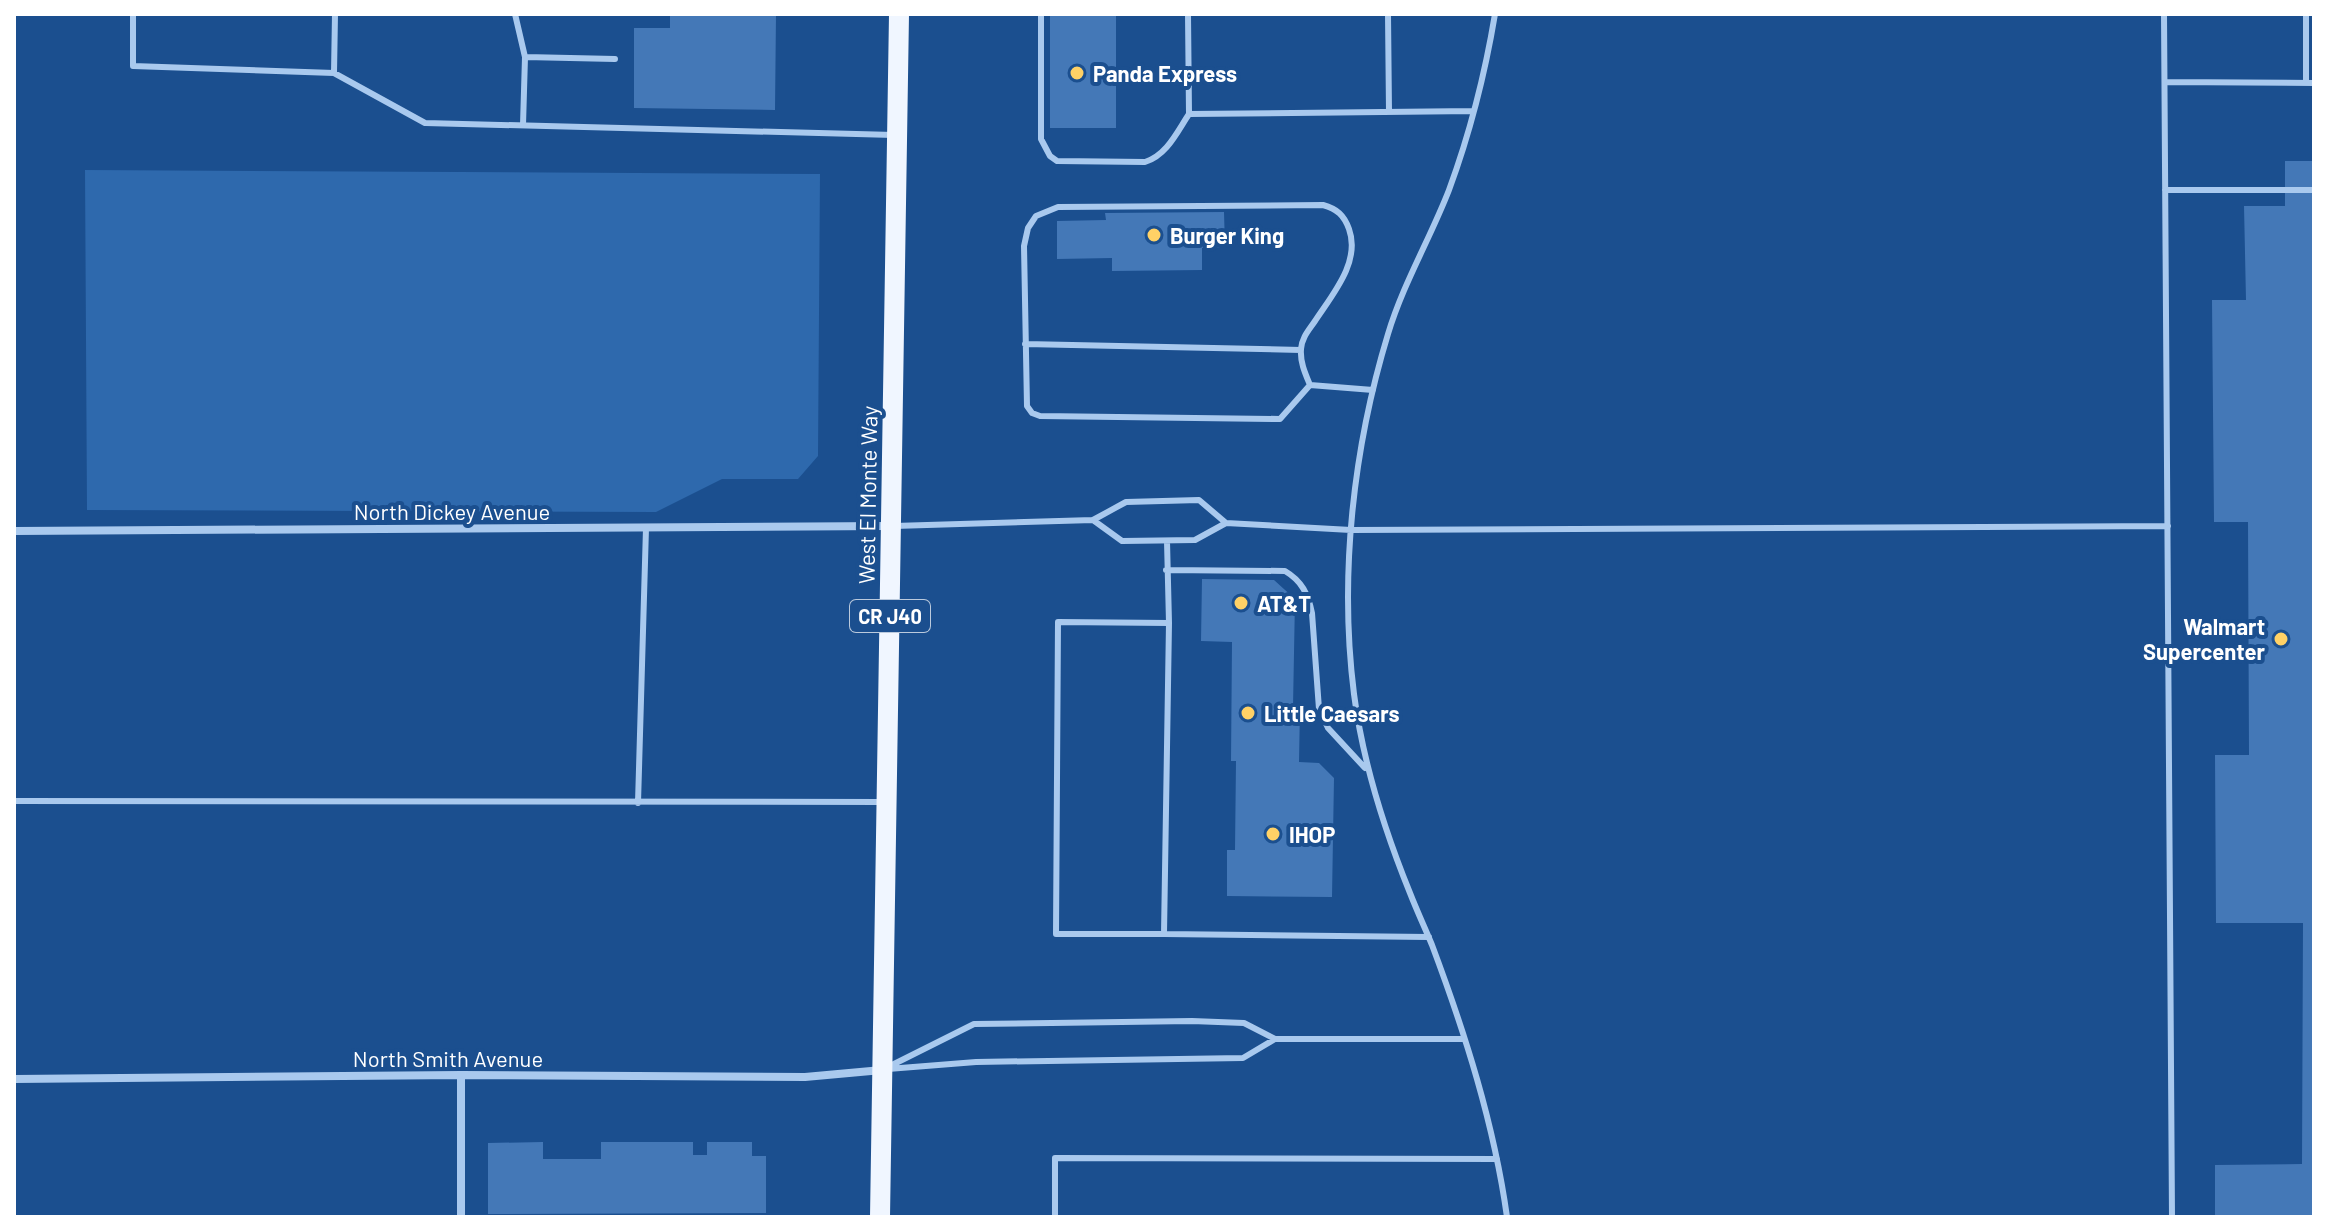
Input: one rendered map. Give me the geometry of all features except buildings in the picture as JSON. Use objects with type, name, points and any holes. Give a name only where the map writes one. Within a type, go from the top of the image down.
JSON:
[{"type":"main road","name":"West El Monte Way","points":[[880,1217],[899,14]]},
{"type":"street","name":"North Dickey Avenue","points":[[14,531],[891,526]]},
{"type":"street","name":"North Smith Avenue","points":[[14,1079],[461,1075],[805,1077],[882,1070]]},
{"type":"street","points":[[461,1075],[461,1217]]},
{"type":"lane","points":[[133,14],[133,66],[334,73],[425,123],[898,136]]},
{"type":"lane","points":[[334,73],[335,14]]},
{"type":"lane","points":[[515,14],[525,57],[523,125]]},
{"type":"lane","points":[[1041,14],[1041,139],[1050,156],[1057,161],[1145,162],[1155,159],[1164,151],[1189,114],[1188,14]]},
{"type":"lane","points":[[1388,14],[1389,112]]},
{"type":"lane","points":[[1495,14],[1474,111],[1448,192],[1399,303],[1373,390],[1351,530],[1348,601],[1356,708],[1368,770],[1390,841],[1429,937],[1464,1039],[1497,1159],[1507,1217]]},
{"type":"lane","points":[[2164,14],[2172,1217]]},
{"type":"lane","points":[[2165,82],[2310,83],[2306,14]]},
{"type":"lane","points":[[525,57],[615,59]]},
{"type":"lane","points":[[1189,114],[1474,111]]},
{"type":"lane","points":[[2165,190],[2314,190]]},
{"type":"lane","points":[[1323,205],[1336,209],[1344,217],[1353,246],[1350,262],[1304,337],[1302,366],[1310,385],[1280,419],[1040,416],[1032,413],[1027,406],[1025,344],[1024,246],[1028,228],[1036,216],[1058,207],[1323,205]]},
{"type":"lane","points":[[1025,344],[1301,350]]},
{"type":"lane","points":[[1310,385],[1373,390]]},
{"type":"lane","points":[[891,526],[1093,520],[1126,502],[1199,500],[1226,523]]},
{"type":"lane","points":[[1093,520],[1122,541],[1195,540],[1226,523],[1351,530],[2168,526]]},
{"type":"lane","points":[[638,803],[646,528]]},
{"type":"lane","points":[[1164,934],[1169,623],[1167,541]]},
{"type":"lane","points":[[1166,570],[1285,571],[1296,578],[1309,599],[1319,709],[1328,728],[1368,770]]},
{"type":"lane","points":[[1169,623],[1058,622],[1056,934],[1429,937]]},
{"type":"lane","points":[[14,801],[887,802]]},
{"type":"lane","points":[[882,1070],[974,1024],[1192,1021],[1244,1023],[1275,1039],[1464,1039]]},
{"type":"lane","points":[[882,1070],[976,1062],[1243,1058],[1275,1039]]},
{"type":"lane","points":[[1055,1217],[1055,1158],[1497,1159]]},
{"type":"shaded area","points":[[85,170],[820,174],[818,456],[798,479],[722,479],[656,512],[87,510]]},
{"type":"place","name":"Panda Express","points":[[1077,73]]},
{"type":"place","name":"Burger King","points":[[1154,235]]},
{"type":"place","name":"AT&T","points":[[1241,603]]},
{"type":"place","name":"Walmart Supercenter","points":[[2281,639]]},
{"type":"place","name":"Little Caesars","points":[[1248,713]]},
{"type":"place","name":"IHOP","points":[[1273,834]]}]
